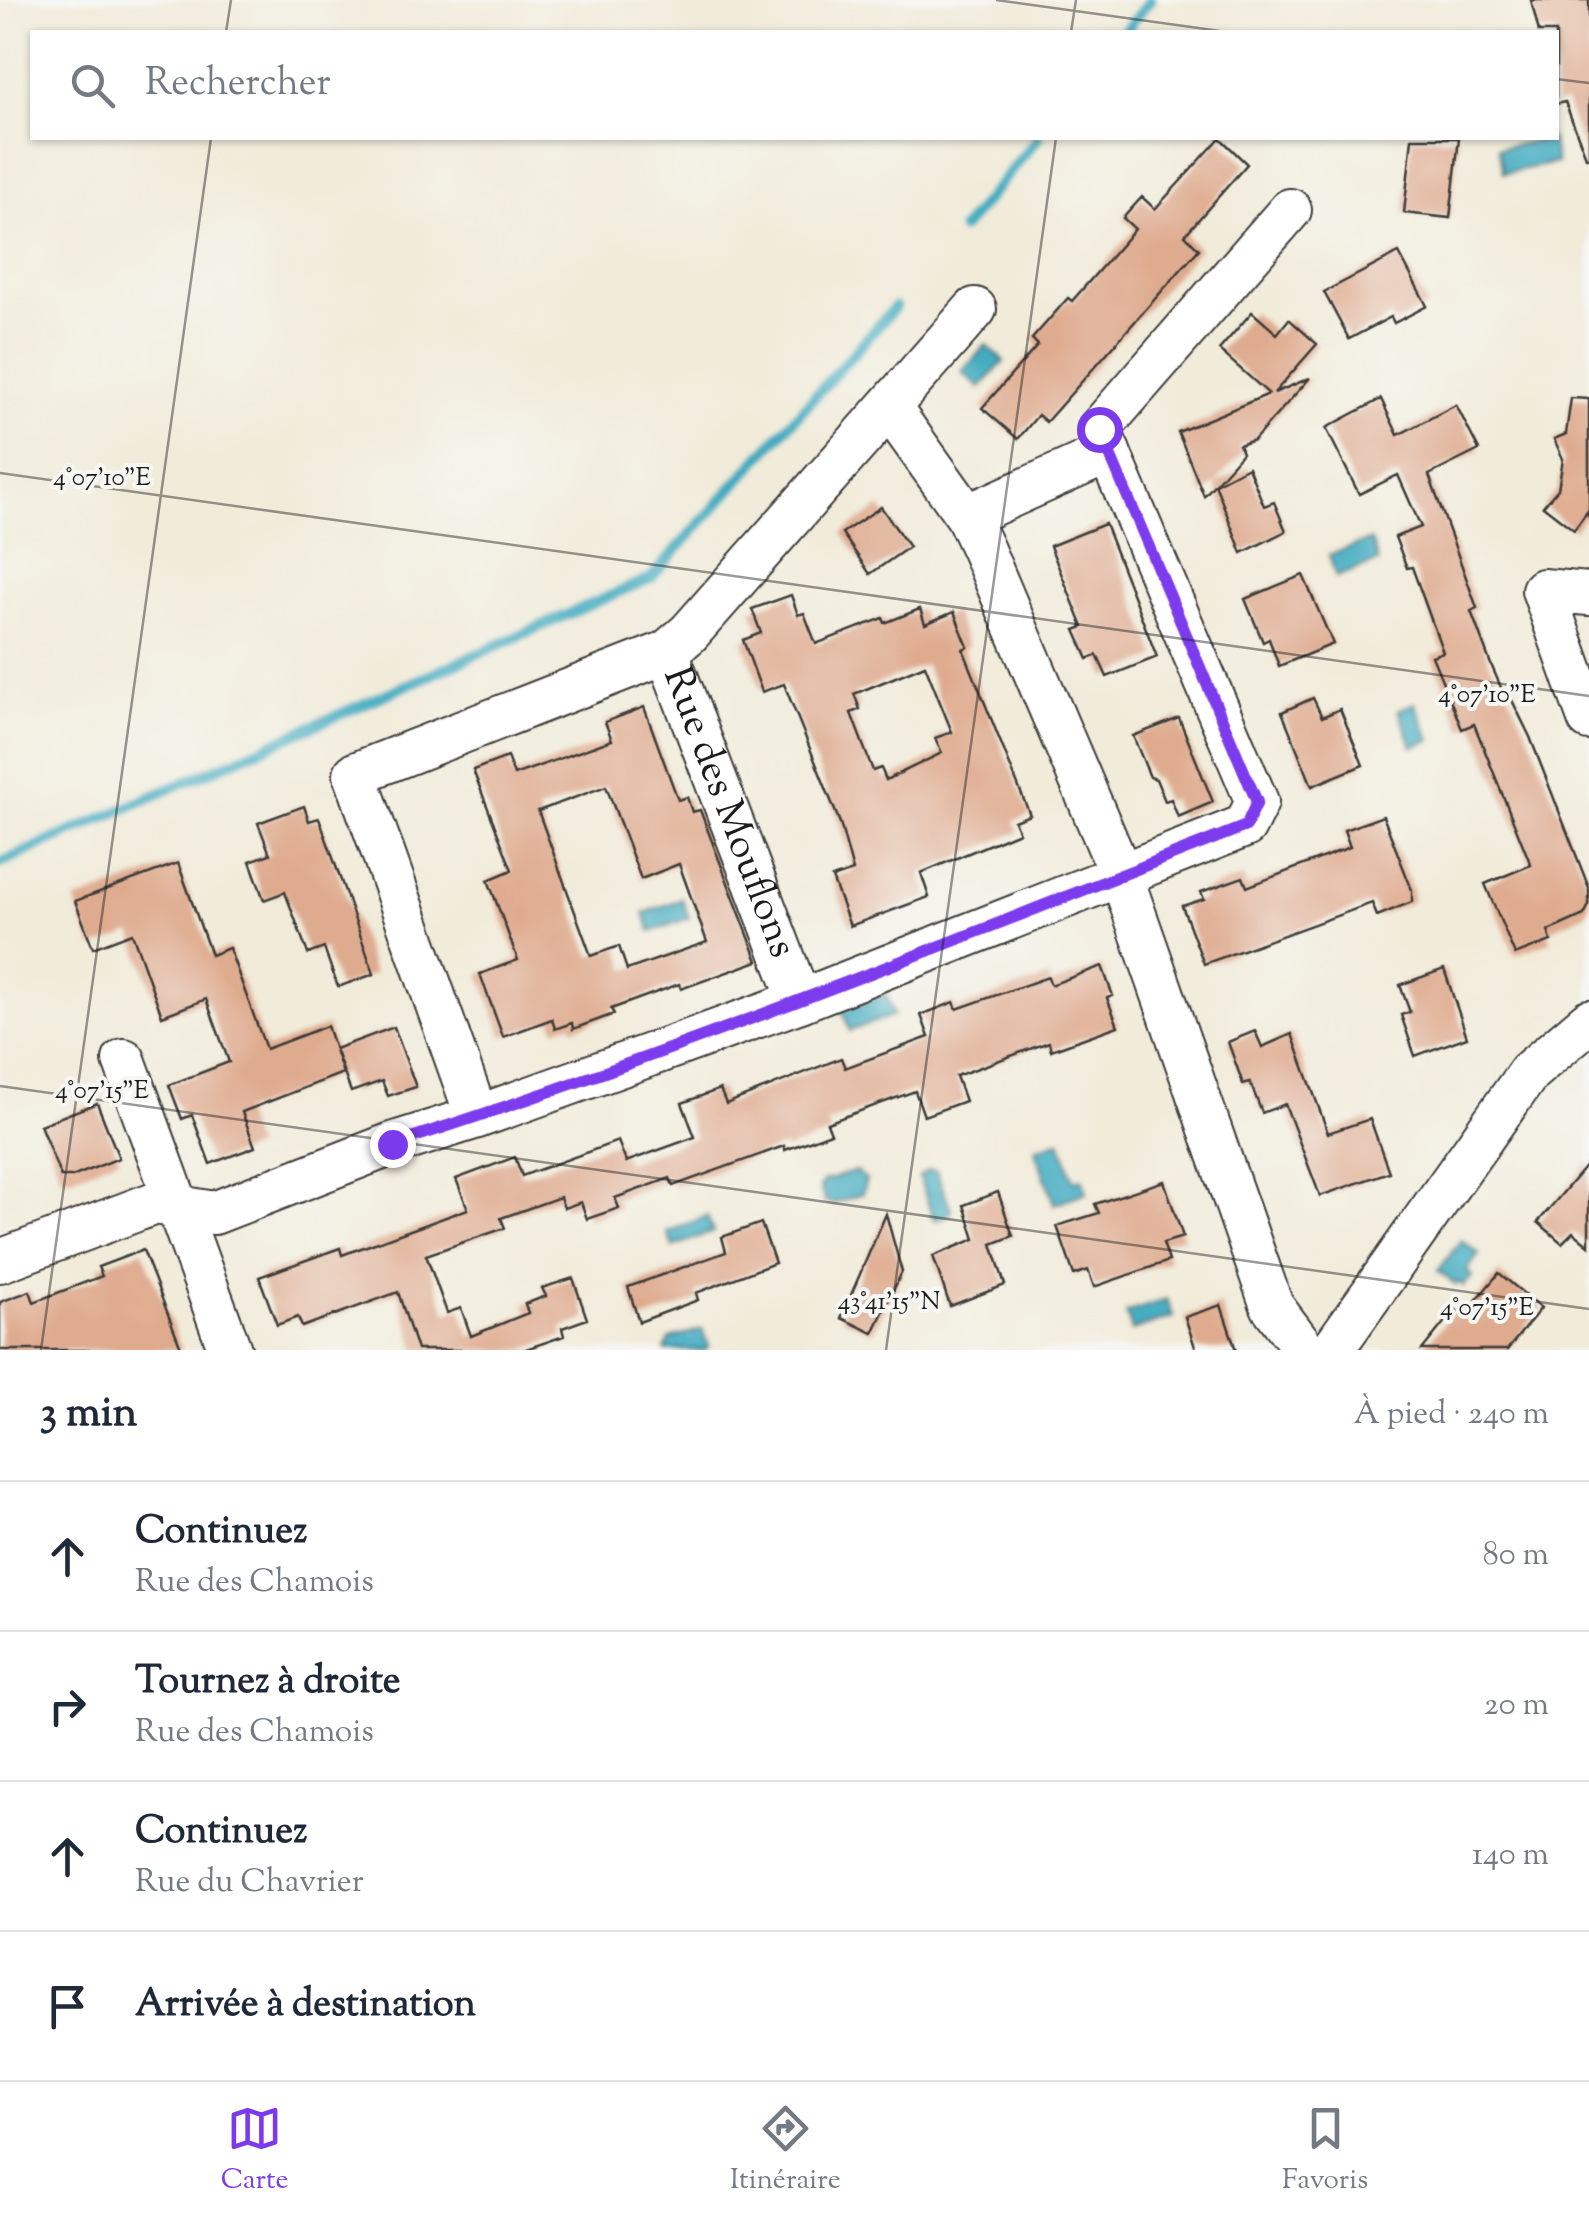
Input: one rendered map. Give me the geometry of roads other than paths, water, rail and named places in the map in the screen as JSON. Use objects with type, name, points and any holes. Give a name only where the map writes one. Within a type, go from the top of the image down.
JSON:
[{"type":"street","points":[[0,1261],[155,1203],[214,1213],[392,1144],[800,1001],[1246,826],[1257,802],[1099,429],[1290,210]]},
{"type":"street","name":"Rue des Mouflons","points":[[800,1001],[667,652],[689,633],[975,309]]},
{"type":"street","points":[[889,407],[967,516],[1121,875],[1272,1306],[1305,1350]]},
{"type":"street","points":[[967,516],[1110,452]]},
{"type":"street","points":[[1589,594],[1542,590],[1589,718]]},
{"type":"street","points":[[477,1117],[356,774],[667,652]]},
{"type":"street","points":[[1332,1350],[1529,1072],[1589,1022]]},
{"type":"street","points":[[124,1060],[230,1350]]},
{"type":"water","points":[[1551,140],[1556,163],[1503,173],[1498,148]]},
{"type":"water","points":[[986,345],[1004,361],[980,388],[962,372]]},
{"type":"water","points":[[1371,540],[1378,562],[1336,577],[1329,555]]},
{"type":"water","points":[[1415,703],[1431,740],[1413,747],[1398,710]]},
{"type":"water","points":[[682,899],[689,918],[651,932],[644,913]]},
{"type":"water","points":[[886,994],[894,1015],[850,1031],[842,1010]]},
{"type":"water","points":[[1060,1140],[1074,1181],[1082,1178],[1087,1192],[1054,1204],[1035,1149]]},
{"type":"water","points":[[929,1170],[936,1171],[951,1209],[950,1214],[938,1220],[933,1218],[919,1177]]},
{"type":"water","points":[[856,1171],[866,1180],[862,1194],[833,1204],[825,1201],[820,1187],[824,1181]]},
{"type":"water","points":[[707,1216],[713,1232],[673,1247],[667,1232]]},
{"type":"water","points":[[1461,1240],[1479,1254],[1467,1271],[1472,1276],[1464,1286],[1459,1282],[1456,1285],[1438,1271]]},
{"type":"water","points":[[1167,1299],[1173,1317],[1132,1331],[1126,1313]]},
{"type":"water","points":[[702,1329],[709,1346],[706,1350],[665,1350],[670,1339]]},
{"type":"waterway","points":[[1126,30],[1150,0]]},
{"type":"waterway","points":[[962,229],[1036,140]]},
{"type":"waterway","points":[[0,863],[651,578],[895,307]]}]
